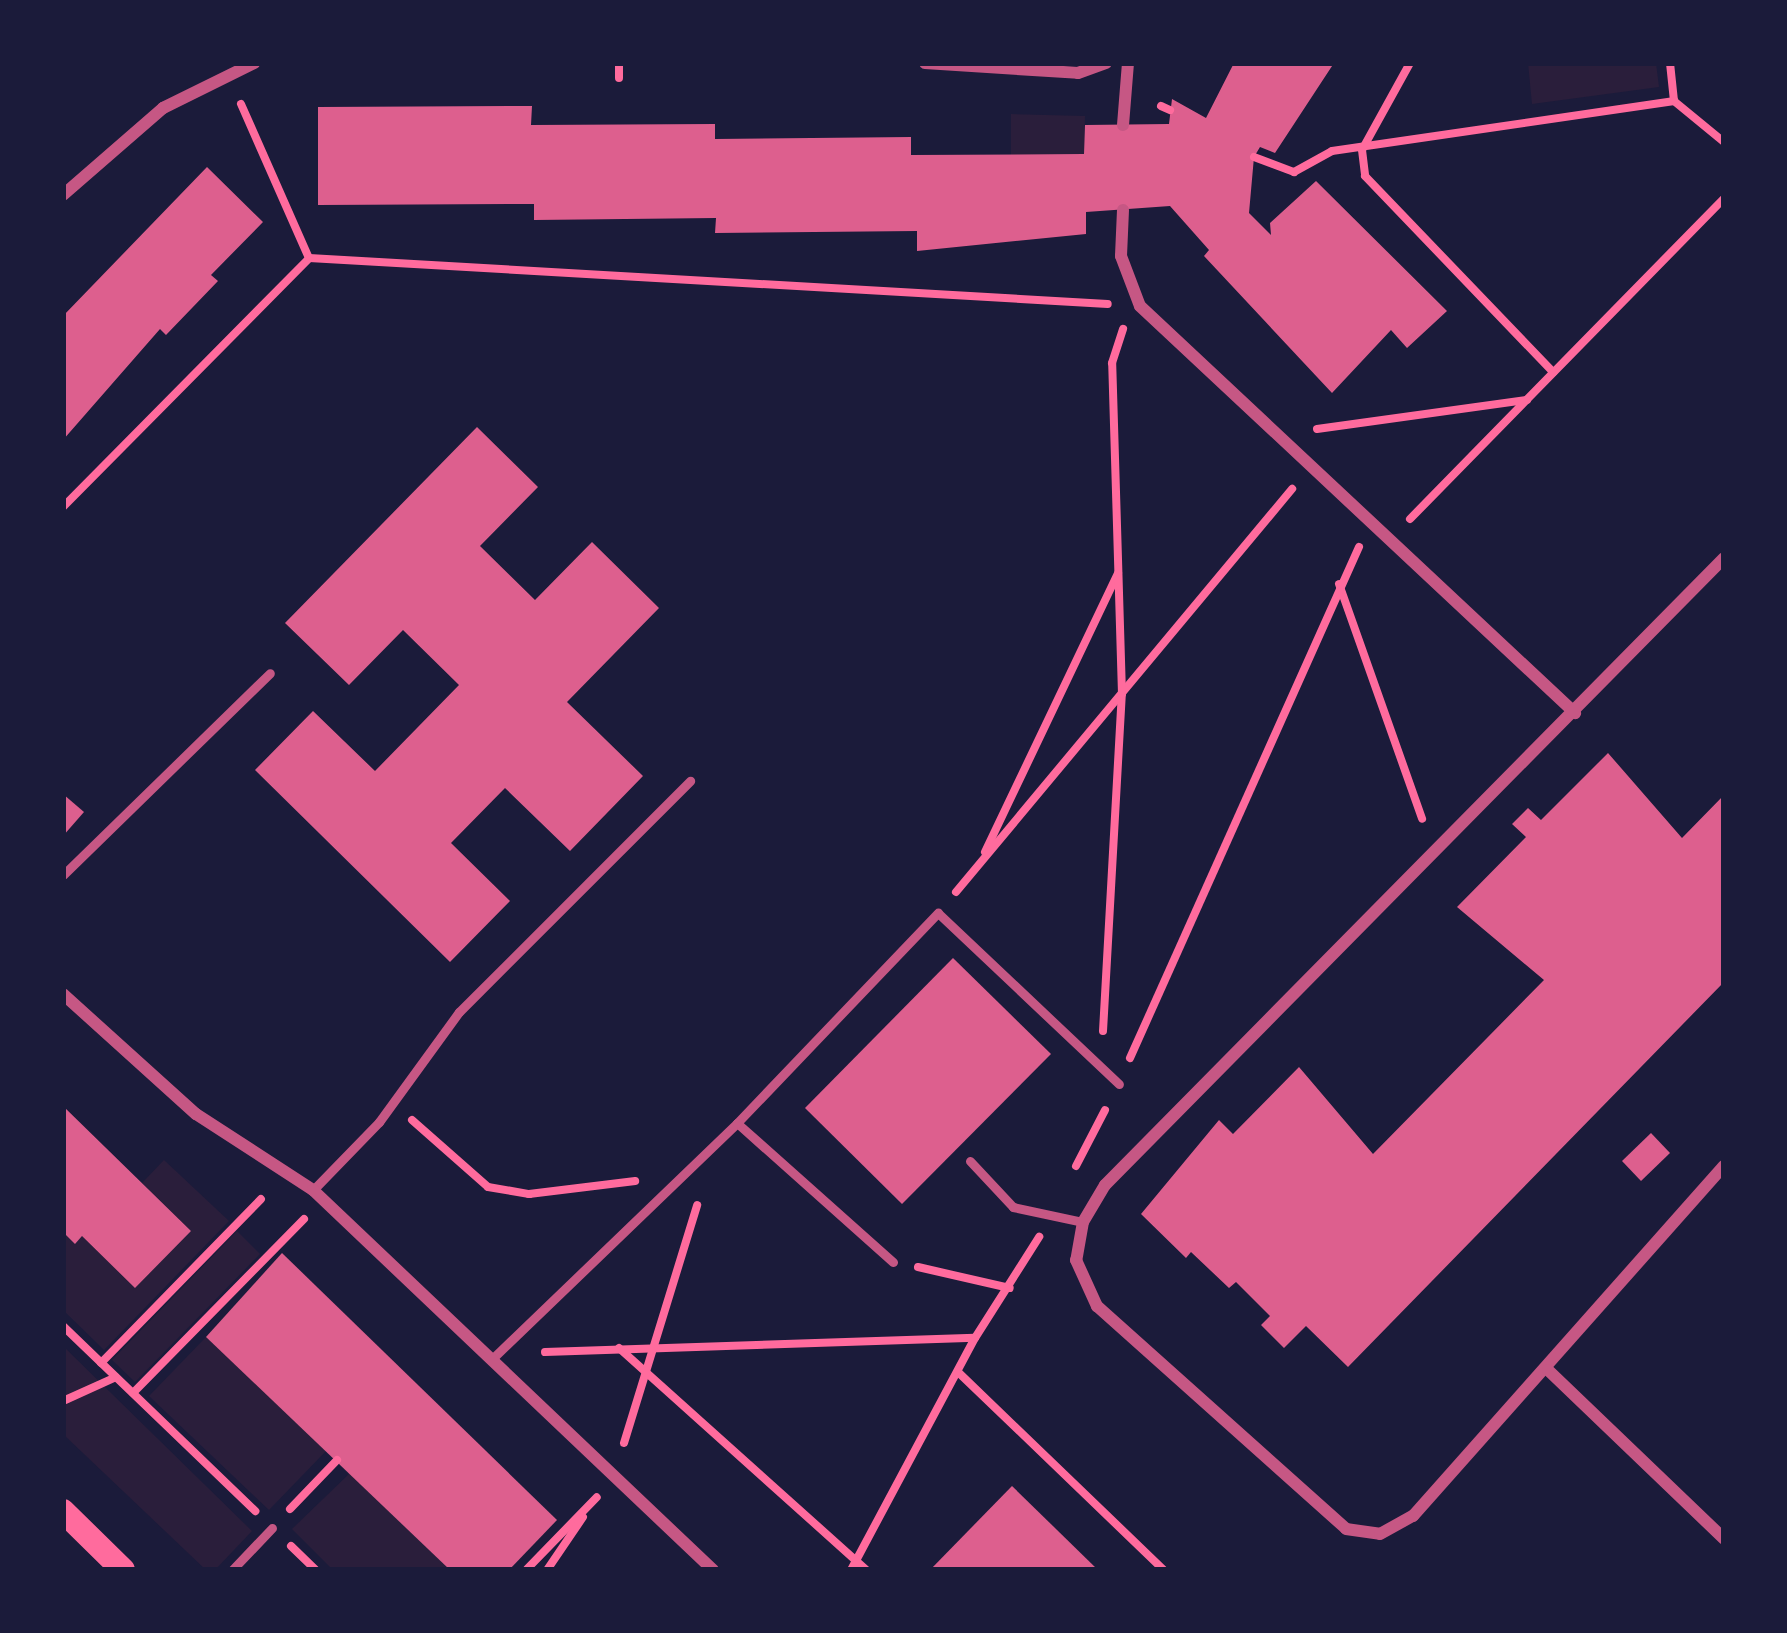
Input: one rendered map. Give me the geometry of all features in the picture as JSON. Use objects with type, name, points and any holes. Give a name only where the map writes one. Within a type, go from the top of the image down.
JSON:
[{"type":"main road","points":[[63,1511],[123,1570]]},
{"type":"street","points":[[63,195],[146,121],[229,72],[254,63]]},
{"type":"street","points":[[926,63],[1078,73],[1106,63]]},
{"type":"street","points":[[1124,125],[1128,63]]},
{"type":"street","points":[[1123,210],[1121,256],[1140,306],[1307,468],[1575,713]]},
{"type":"street","points":[[1724,558],[1105,1185],[1083,1222],[1076,1260],[1097,1306],[1346,1529],[1380,1534],[1413,1516],[1548,1370],[1724,1166]]},
{"type":"street","points":[[63,994],[196,1114],[314,1190],[713,1570]]},
{"type":"street","points":[[1548,1370],[1724,1540]]},
{"type":"lane","points":[[63,875],[269,673]]},
{"type":"lane","points":[[314,1190],[393,1103],[459,1012],[690,781]]},
{"type":"lane","points":[[494,1357],[737,1123],[938,913],[1119,1084]]},
{"type":"lane","points":[[737,1123],[893,1262]]},
{"type":"lane","points":[[970,1161],[1013,1207],[1083,1222]]},
{"type":"lane","points":[[232,1570],[272,1528]]},
{"type":"path","points":[[619,63],[619,78]]},
{"type":"path","points":[[1409,63],[1362,150],[1364,176],[1553,372]]},
{"type":"path","points":[[1670,63],[1674,101],[1724,142]]},
{"type":"path","points":[[229,72],[309,258]]},
{"type":"path","points":[[1254,157],[1294,172],[1332,151],[1674,101]]},
{"type":"path","points":[[1389,540],[1724,198]]},
{"type":"path","points":[[63,508],[309,258],[1140,306]]},
{"type":"path","points":[[1119,1084],[1102,1030],[1122,694],[1112,363],[1123,328]]},
{"type":"path","points":[[1314,430],[1527,400]]},
{"type":"path","points":[[938,913],[1307,468]]},
{"type":"path","points":[[980,864],[1119,570]]},
{"type":"path","points":[[1338,582],[1434,854]]},
{"type":"path","points":[[393,1103],[488,1187],[529,1194],[686,1173]]},
{"type":"path","points":[[526,1569],[616,1478],[641,1369],[718,1141]]},
{"type":"path","points":[[133,1393],[304,1219],[314,1190]]},
{"type":"path","points":[[101,1363],[261,1199]]},
{"type":"path","points":[[893,1262],[1010,1288]]},
{"type":"path","points":[[63,1326],[316,1570]]},
{"type":"path","points":[[494,1357],[619,1348],[975,1338]]},
{"type":"path","points":[[619,1348],[866,1570]]},
{"type":"path","points":[[958,1372],[1164,1570]]},
{"type":"path","points":[[63,1401],[116,1378]]},
{"type":"path","points":[[272,1528],[337,1460]]},
{"type":"path","points":[[548,1570],[588,1506]]},
{"type":"shaded area","points":[[1528,63],[1656,63],[1659,87],[1532,104]]},
{"type":"shaded area","points":[[1011,114],[1085,116],[1084,154],[1011,155]]},
{"type":"shaded area","points":[[164,1160],[229,1221],[104,1350],[63,1310],[63,1232],[75,1244],[82,1236],[135,1287],[191,1231],[142,1183]]},
{"type":"shaded area","points":[[237,1231],[260,1254],[135,1382],[112,1360]]},
{"type":"shaded area","points":[[206,1337],[327,1450],[269,1510],[149,1396]]},
{"type":"shaded area","points":[[63,1346],[252,1531],[215,1570],[206,1570],[63,1434]]},
{"type":"shaded area","points":[[350,1473],[450,1570],[333,1570],[292,1529]]},
{"type":"building","points":[[1234,63],[1334,63],[1275,153],[1260,147],[1254,157],[1249,213],[1271,235],[1270,223],[1316,181],[1447,311],[1407,348],[1391,330],[1332,393],[1204,256],[1209,250],[1170,206],[1086,212],[1086,234],[917,251],[917,231],[715,233],[716,218],[534,220],[534,204],[318,205],[318,107],[532,106],[531,125],[715,124],[715,139],[911,137],[911,155],[1084,154],[1085,125],[1169,124],[1172,99],[1206,118]]},
{"type":"building","points":[[207,167],[263,222],[211,275],[218,281],[166,335],[160,329],[63,440],[63,316]]},
{"type":"building","points":[[477,427],[538,487],[480,546],[535,600],[592,542],[659,608],[567,702],[643,776],[570,851],[505,788],[451,843],[510,901],[450,962],[255,770],[313,711],[375,771],[459,685],[403,630],[349,685],[285,623]]},
{"type":"building","points":[[1608,753],[1682,838],[1724,795],[1724,982],[1348,1367],[1306,1326],[1284,1348],[1261,1325],[1270,1316],[1236,1282],[1229,1288],[1191,1252],[1186,1258],[1141,1214],[1219,1120],[1233,1134],[1299,1067],[1373,1154],[1544,980],[1457,907],[1526,837],[1512,824],[1528,808],[1541,820]]},
{"type":"building","points":[[63,794],[84,812],[63,836]]},
{"type":"building","points":[[953,958],[1051,1054],[902,1204],[805,1108]]},
{"type":"building","points":[[63,1106],[191,1231],[135,1288],[82,1236],[75,1244],[63,1232]]},
{"type":"building","points":[[1651,1133],[1670,1153],[1641,1181],[1622,1161]]},
{"type":"building","points":[[282,1253],[557,1520],[509,1570],[450,1570],[206,1337]]},
{"type":"building","points":[[1012,1486],[1098,1570],[930,1570]]}]
